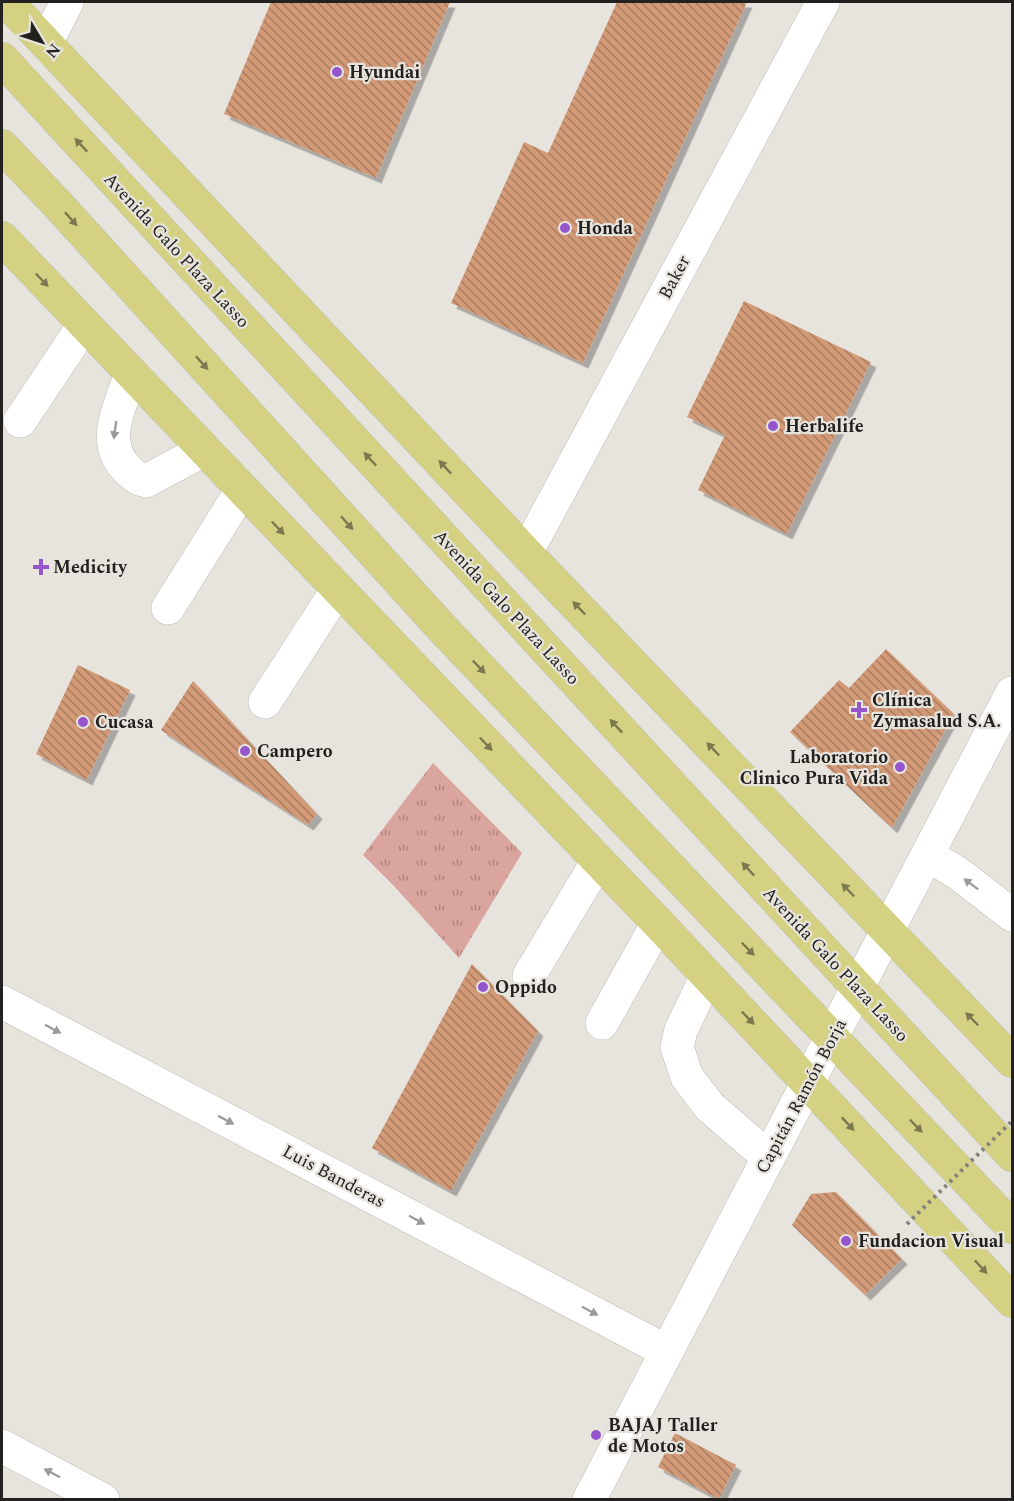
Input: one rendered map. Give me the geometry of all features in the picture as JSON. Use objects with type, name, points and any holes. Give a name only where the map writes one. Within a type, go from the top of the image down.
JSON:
[{"type":"main road","points":[[6,2],[526,553],[1012,1061]]},
{"type":"main road","name":"Avenida Galo Plaza Lasso","points":[[2,59],[1012,1155]]},
{"type":"main road","points":[[2,146],[441,627],[1012,1227]]},
{"type":"main road","points":[[5,250],[84,325],[658,923],[1012,1300]]},
{"type":"street","points":[[46,44],[67,2]]},
{"type":"street","name":"Baker","points":[[526,553],[823,2]]},
{"type":"street","points":[[20,421],[84,325]]},
{"type":"street","points":[[131,374],[113,430],[114,450],[126,469],[136,478],[146,481],[204,450]]},
{"type":"street","points":[[168,608],[242,490]]},
{"type":"street","points":[[265,702],[338,590]]},
{"type":"street","name":"Capitán Ramón Borja","points":[[589,1500],[808,1081],[889,933],[1012,693]]},
{"type":"street","points":[[928,855],[959,874],[1012,915]]},
{"type":"street","points":[[529,976],[598,861]]},
{"type":"street","points":[[603,1023],[658,923]]},
{"type":"street","points":[[707,976],[681,1030],[677,1047],[687,1077],[710,1107],[768,1157]]},
{"type":"street","name":"Luis Banderas","points":[[2,1002],[666,1351]]},
{"type":"street","points":[[2,1446],[103,1500]]},
{"type":"path","points":[[907,1224],[1012,1121]]},
{"type":"green space","points":[[433,763],[522,853],[459,958],[363,855]]},
{"type":"building","points":[[271,2],[450,2],[376,178],[224,114]]},
{"type":"building","name":"Honda","points":[[617,2],[747,2],[583,363],[451,303],[524,142],[548,153]]},
{"type":"building","name":"Herbalife","points":[[744,301],[871,362],[787,534],[698,490],[725,435],[687,417]]},
{"type":"building","name":"Clínica Zymasalud S.A.","points":[[886,649],[954,714],[892,828],[790,732],[839,680],[849,688]]},
{"type":"building","name":"Cucasa","points":[[78,665],[130,690],[87,780],[36,754]]},
{"type":"building","points":[[193,681],[317,814],[308,825],[161,730]]},
{"type":"building","points":[[472,964],[538,1031],[451,1191],[372,1148]]},
{"type":"building","name":"Fundacion Visual","points":[[836,1192],[902,1259],[865,1295],[792,1225],[811,1194]]},
{"type":"building","points":[[675,1433],[736,1465],[719,1499],[658,1467]]},
{"type":"place","name":"Hyundai","points":[[337,72]]},
{"type":"place","name":"Honda","points":[[565,228]]},
{"type":"place","name":"Herbalife","points":[[773,426]]},
{"type":"place","name":"Medicity","points":[[41,567]]},
{"type":"place","name":"Clínica Zymasalud S.A.","points":[[859,710]]},
{"type":"place","name":"Cucasa","points":[[83,722]]},
{"type":"place","name":"Campero","points":[[245,751]]},
{"type":"place","name":"Laboratorio Clinico Pura Vida","points":[[900,767]]},
{"type":"place","name":"Oppido","points":[[483,987]]},
{"type":"place","name":"Fundacion Visual","points":[[846,1241]]},
{"type":"place","name":"BAJAJ Taller de Motos","points":[[596,1435]]}]
